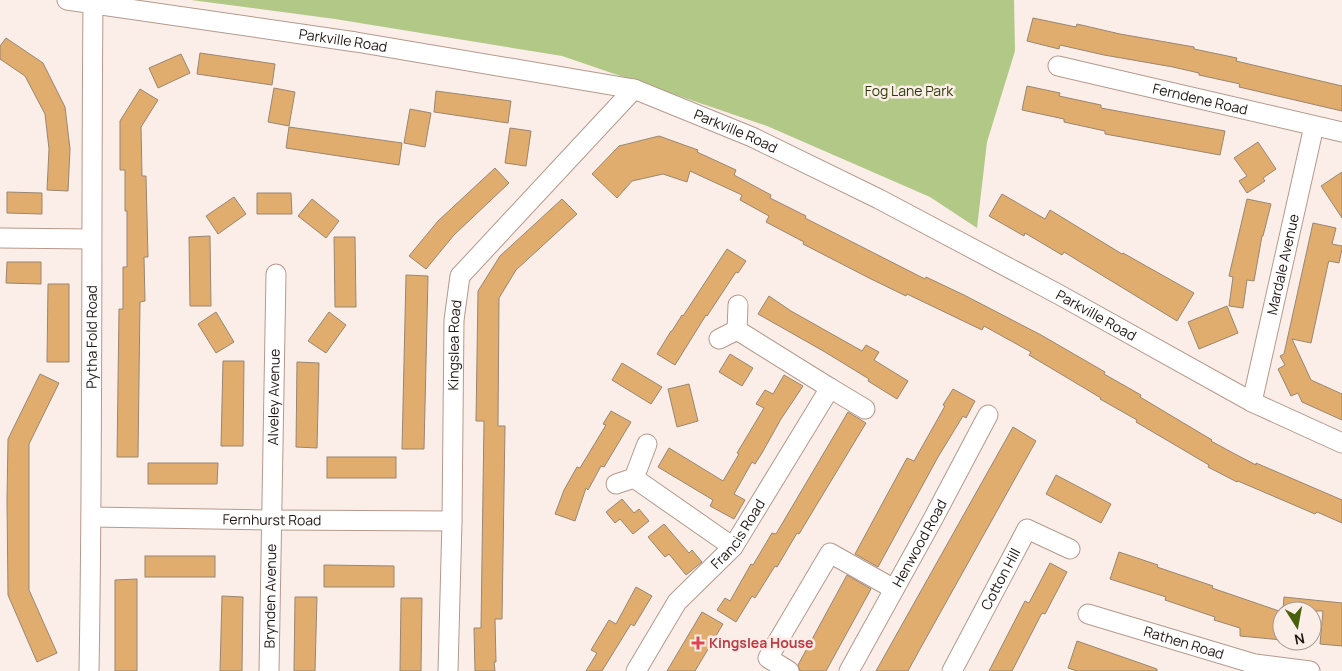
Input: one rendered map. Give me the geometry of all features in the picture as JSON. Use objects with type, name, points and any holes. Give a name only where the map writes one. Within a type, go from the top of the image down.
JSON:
[{"type":"street","name":"Parkville Road","points":[[67,0],[356,42],[634,89],[752,136],[879,199],[1058,294],[1252,402],[1342,443]]},
{"type":"street","name":"Pytha Fold Road","points":[[89,671],[92,517],[91,239],[93,3]]},
{"type":"street","name":"Ferndene Road","points":[[1058,66],[1342,132]]},
{"type":"street","name":"Kingslea Road","points":[[448,671],[454,320],[460,276],[634,89]]},
{"type":"street","name":"Mardale Avenue","points":[[1252,402],[1314,126]]},
{"type":"street","points":[[0,238],[91,239]]},
{"type":"street","name":"Alveley Avenue","points":[[271,520],[276,274]]},
{"type":"street","points":[[737,330],[738,305]]},
{"type":"street","points":[[719,339],[737,330]]},
{"type":"street","points":[[737,330],[865,409]]},
{"type":"street","name":"Francis Road","points":[[636,671],[677,602],[733,548],[830,388]]},
{"type":"street","name":"Henwood Road","points":[[849,671],[988,415]]},
{"type":"street","points":[[634,478],[647,444]]},
{"type":"street","points":[[634,478],[733,548]]},
{"type":"street","points":[[616,484],[634,478]]},
{"type":"street","name":"Fernhurst Road","points":[[92,517],[452,521]]},
{"type":"street","name":"Brynden Avenue","points":[[269,671],[271,520]]},
{"type":"street","name":"Cotton Hill","points":[[952,671],[1027,529],[1070,549]]},
{"type":"street","points":[[789,671],[765,665],[830,553],[894,590]]},
{"type":"street","name":"Rathen Road","points":[[1088,614],[1254,668],[1310,671]]},
{"type":"green space","name":"Fog Lane Park","points":[[191,0],[1014,0],[1015,51],[987,142],[977,228],[930,197],[767,126],[562,56],[335,19]]},
{"type":"building","points":[[1033,18],[1076,27],[1077,24],[1120,34],[1194,47],[1194,49],[1237,58],[1236,61],[1342,86],[1342,111],[1239,87],[1240,84],[1173,67],[1060,45],[1059,49],[1027,41]]},
{"type":"building","points":[[6,38],[43,63],[65,107],[70,149],[68,191],[47,190],[49,149],[45,114],[25,76],[0,59],[0,46]]},
{"type":"building","points":[[200,53],[275,64],[272,85],[197,74]]},
{"type":"building","points":[[181,54],[190,73],[158,88],[149,68]]},
{"type":"building","points":[[1027,86],[1060,93],[1059,96],[1101,105],[1101,108],[1225,131],[1220,155],[1105,134],[1105,131],[1064,122],[1064,119],[1022,110]]},
{"type":"building","points":[[274,88],[295,92],[289,126],[268,122]]},
{"type":"building","points":[[140,89],[158,100],[141,127],[142,176],[146,176],[148,257],[144,257],[145,301],[140,302],[138,457],[117,457],[119,309],[123,309],[123,267],[127,267],[127,211],[125,211],[125,170],[120,170],[120,121]]},
{"type":"building","points":[[436,91],[511,101],[508,123],[434,112]]},
{"type":"building","points":[[410,109],[431,113],[425,147],[404,143]]},
{"type":"building","points":[[289,127],[402,143],[399,165],[286,148]]},
{"type":"building","points":[[510,128],[531,131],[526,166],[505,163]]},
{"type":"building","points":[[659,136],[698,150],[697,152],[736,170],[734,175],[771,195],[770,198],[806,216],[805,218],[925,279],[926,277],[964,295],[1041,335],[1105,372],[1104,374],[1141,395],[1140,397],[1233,453],[1256,465],[1256,463],[1342,500],[1342,523],[1237,482],[1208,467],[1209,465],[1029,355],[1031,352],[984,326],[982,330],[907,294],[906,296],[803,244],[804,242],[766,222],[769,216],[740,200],[742,195],[690,171],[687,182],[663,174],[632,181],[617,198],[592,174],[619,146]]},
{"type":"building","points":[[1258,142],[1276,169],[1263,178],[1265,181],[1247,193],[1239,181],[1247,176],[1234,158]]},
{"type":"building","points":[[495,168],[509,183],[454,235],[426,269],[409,256],[438,221]]},
{"type":"building","points":[[1342,172],[1342,218],[1321,186]]},
{"type":"building","points":[[7,192],[42,193],[42,214],[7,213]]},
{"type":"building","points":[[257,193],[291,193],[292,214],[257,214]]},
{"type":"building","points":[[1002,194],[1045,219],[1050,210],[1122,254],[1194,293],[1177,321],[1064,252],[1062,255],[1025,233],[1024,236],[989,216]]},
{"type":"building","points":[[234,197],[246,214],[218,234],[206,216]]},
{"type":"building","points":[[312,199],[339,221],[326,238],[298,216]]},
{"type":"building","points":[[562,199],[577,214],[516,270],[499,298],[498,426],[505,426],[502,619],[495,619],[495,671],[475,671],[474,628],[481,628],[484,421],[476,421],[478,291],[500,256]]},
{"type":"building","points":[[1247,199],[1271,204],[1262,236],[1254,281],[1247,280],[1243,308],[1229,306],[1233,277],[1229,276]]},
{"type":"building","points":[[1313,223],[1336,228],[1332,244],[1342,246],[1342,249],[1339,263],[1329,261],[1328,264],[1311,343],[1292,339],[1311,380],[1342,394],[1342,420],[1302,402],[1298,393],[1291,396],[1278,369],[1285,365],[1280,356],[1284,354]]},
{"type":"building","points":[[210,236],[211,306],[190,306],[189,237]]},
{"type":"building","points":[[334,237],[355,237],[356,307],[335,307]]},
{"type":"building","points":[[727,249],[746,261],[706,315],[675,365],[657,354]]},
{"type":"building","points":[[7,262],[41,262],[41,284],[6,283]]},
{"type":"building","points":[[406,275],[428,276],[424,449],[402,449]]},
{"type":"building","points":[[48,284],[69,284],[69,362],[47,362]]},
{"type":"building","points":[[769,296],[791,311],[862,351],[866,345],[879,352],[874,360],[908,381],[897,399],[825,352],[758,314]]},
{"type":"building","points":[[1227,306],[1238,333],[1199,349],[1188,322]]},
{"type":"building","points":[[216,312],[234,342],[216,353],[198,324]]},
{"type":"building","points":[[329,312],[346,325],[326,353],[308,341]]},
{"type":"building","points":[[730,354],[753,368],[742,386],[719,372]]},
{"type":"building","points":[[223,361],[244,361],[243,446],[221,446]]},
{"type":"building","points":[[297,362],[319,363],[317,448],[296,447]]},
{"type":"building","points":[[622,363],[662,387],[651,404],[612,380]]},
{"type":"building","points":[[40,374],[59,383],[29,444],[29,590],[57,653],[37,662],[8,595],[7,500],[8,439]]},
{"type":"building","points":[[784,375],[803,386],[755,464],[752,462],[734,494],[745,500],[734,519],[710,506],[713,500],[658,467],[669,448],[723,481],[739,454],[737,453],[764,408],[756,404],[765,390],[773,394]]},
{"type":"building","points":[[689,384],[698,421],[677,427],[668,389]]},
{"type":"building","points":[[953,389],[975,401],[966,418],[963,416],[938,457],[878,567],[855,554],[907,458],[914,461]]},
{"type":"building","points":[[611,411],[631,422],[604,467],[601,466],[588,490],[586,488],[575,521],[555,514],[564,490],[577,467],[580,468],[606,425],[603,424]]},
{"type":"building","points":[[848,412],[866,423],[799,534],[797,533],[777,567],[775,566],[755,598],[752,596],[736,622],[717,610],[725,598],[730,601],[751,564],[753,565],[772,533],[776,534]]},
{"type":"building","points":[[1013,427],[1036,441],[908,671],[876,671]]},
{"type":"building","points":[[327,457],[396,457],[396,478],[327,478]]},
{"type":"building","points":[[148,463],[218,463],[217,484],[148,484]]},
{"type":"building","points":[[1056,475],[1111,504],[1101,523],[1046,494]]},
{"type":"building","points":[[622,499],[634,513],[639,509],[649,521],[633,534],[620,519],[615,523],[606,512]]},
{"type":"building","points":[[664,524],[689,553],[692,550],[702,562],[686,575],[669,554],[665,557],[648,537]]},
{"type":"building","points":[[1119,552],[1158,565],[1157,567],[1272,609],[1272,639],[1240,636],[1240,628],[1214,620],[1215,617],[1165,600],[1166,597],[1110,579]]},
{"type":"building","points":[[145,556],[215,556],[215,577],[145,577]]},
{"type":"building","points":[[1050,563],[1067,572],[1045,614],[1042,613],[1012,671],[989,671],[1025,601],[1029,603]]},
{"type":"building","points":[[324,565],[394,566],[394,587],[324,587]]},
{"type":"building","points":[[847,575],[871,589],[826,671],[800,671],[798,665]]},
{"type":"building","points":[[137,579],[137,671],[115,671],[115,580]]},
{"type":"building","points":[[636,587],[652,596],[634,626],[631,624],[602,671],[586,671],[597,653],[591,650],[609,620],[616,624]]},
{"type":"building","points":[[222,596],[243,597],[242,671],[220,671]]},
{"type":"building","points":[[295,597],[317,597],[315,671],[294,671]]},
{"type":"building","points":[[1284,597],[1342,603],[1342,646],[1322,644],[1322,601],[1284,601]]},
{"type":"building","points":[[401,598],[422,598],[421,671],[400,671]]},
{"type":"building","name":"Kingslea House","points":[[702,612],[723,624],[695,671],[667,671]]},
{"type":"building","points":[[1077,641],[1157,669],[1157,671],[1077,671],[1068,668]]},
{"type":"place","name":"Kingslea House","points":[[698,643]]}]
